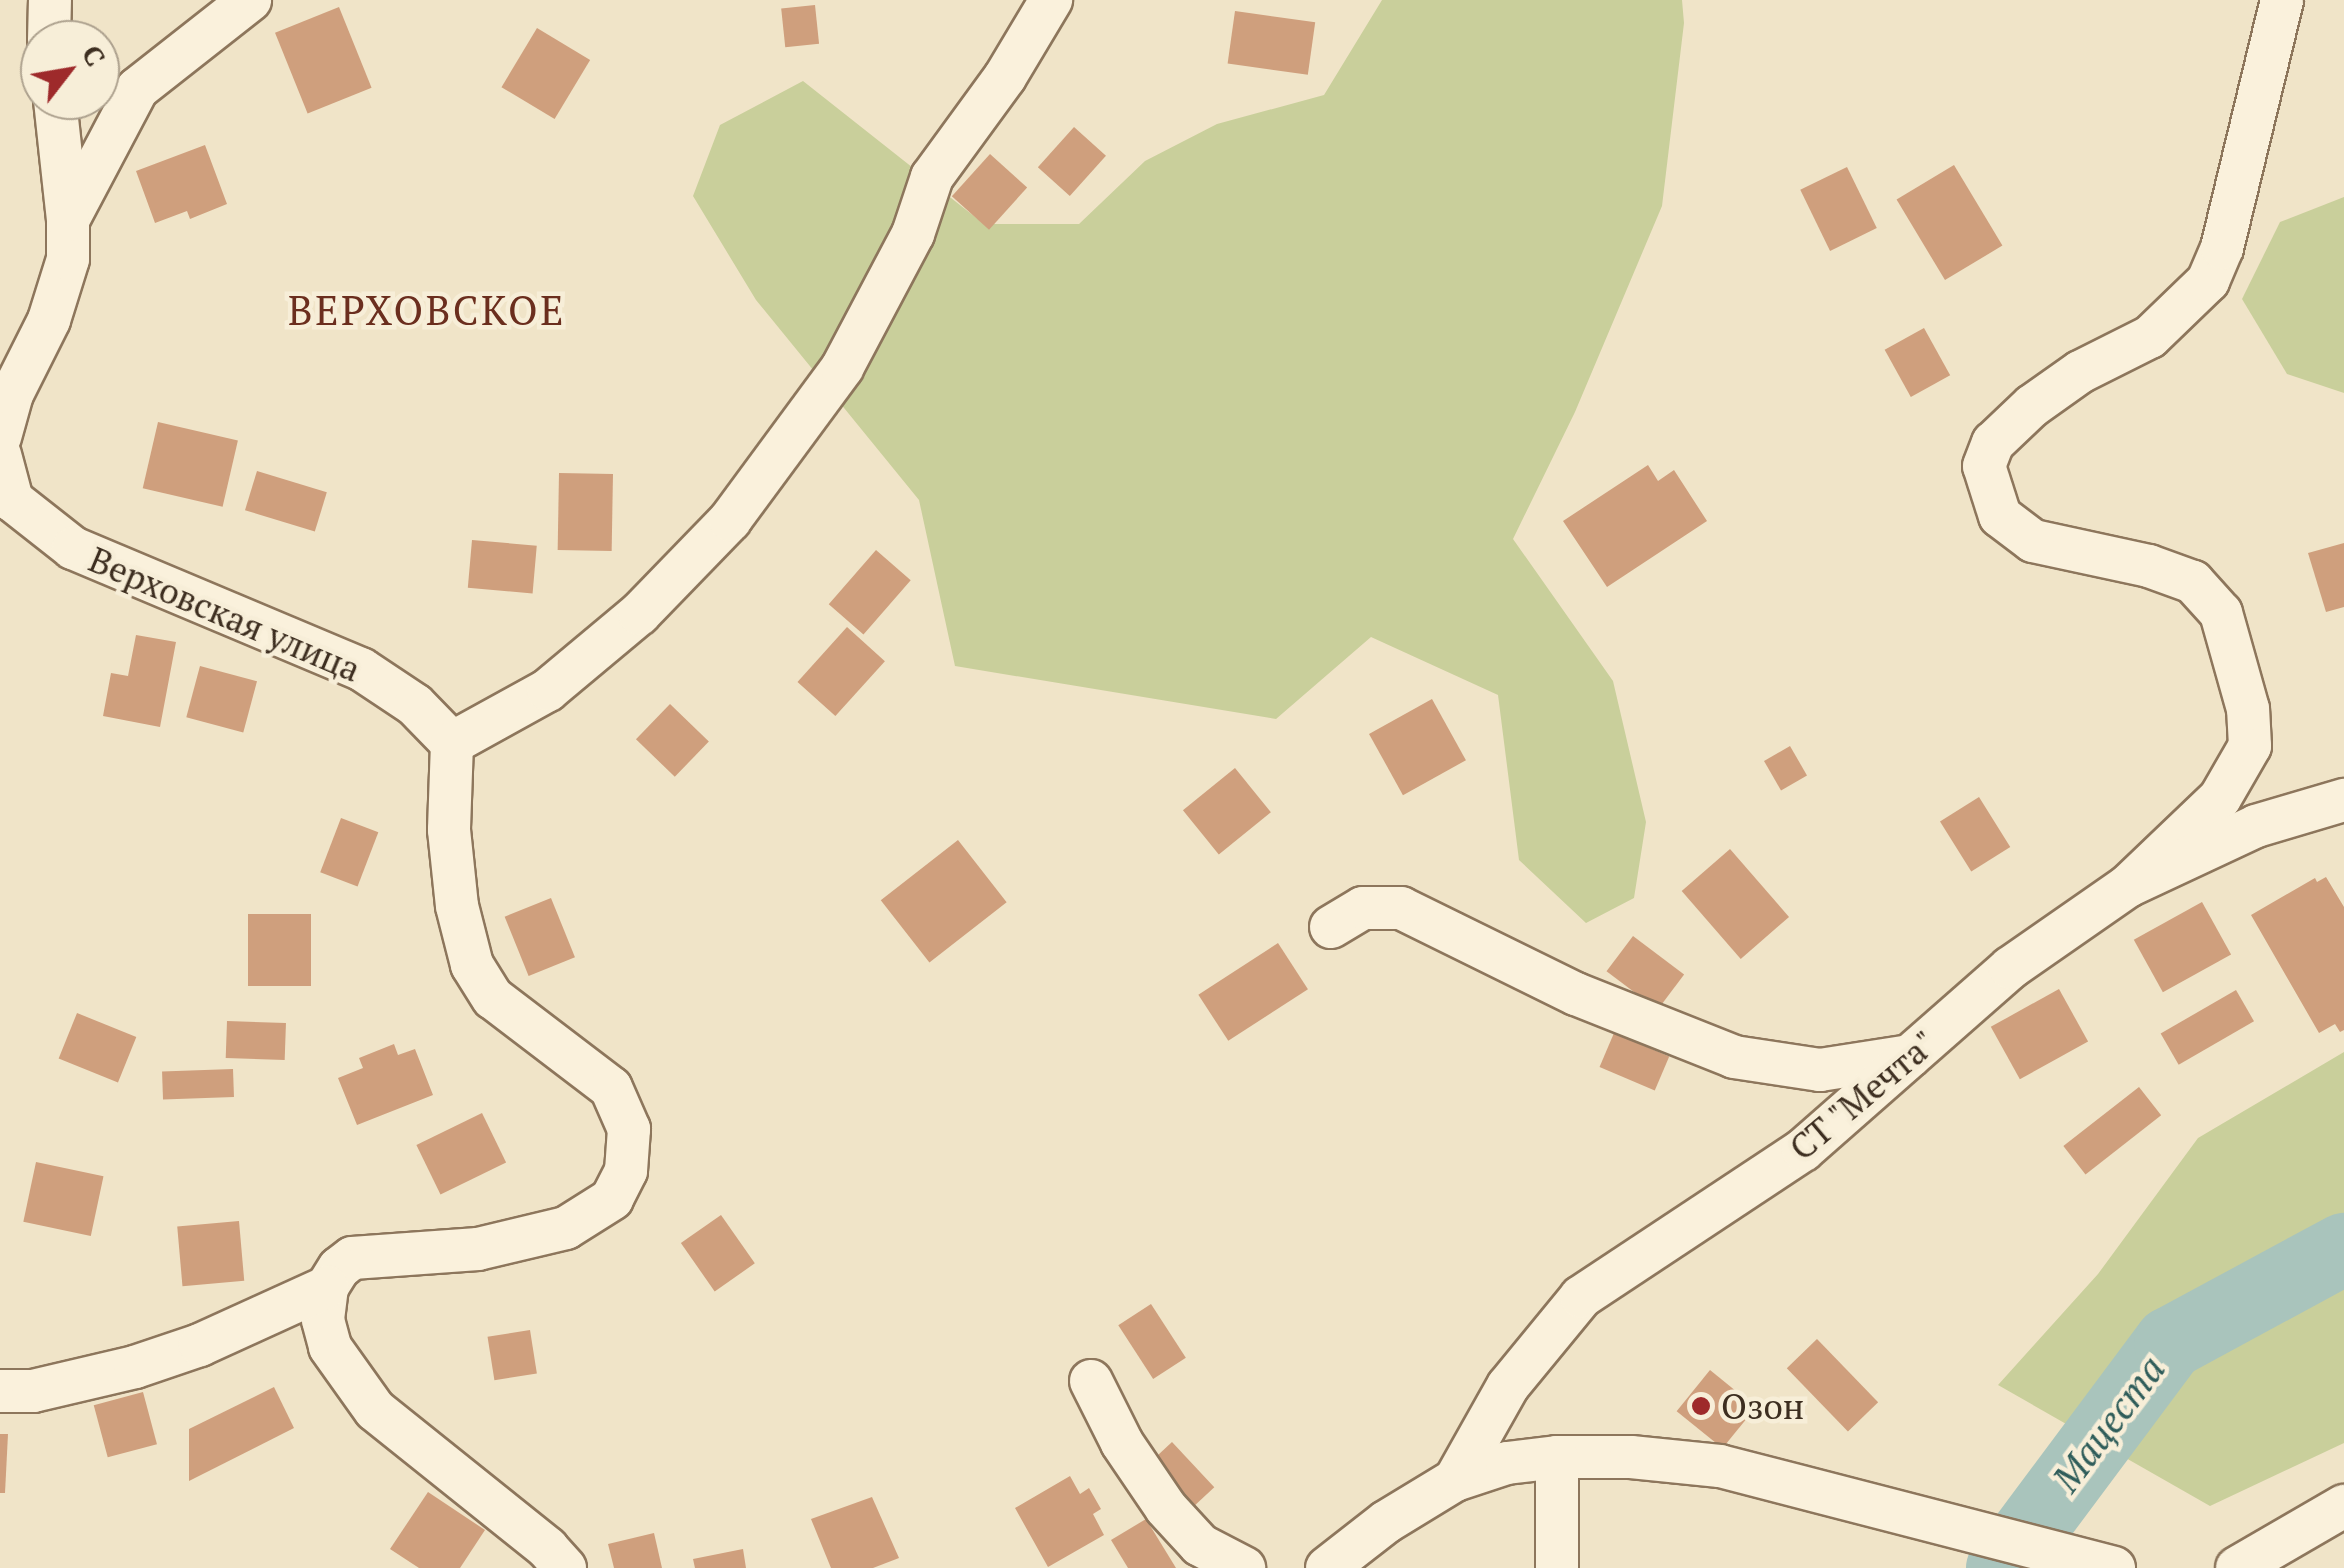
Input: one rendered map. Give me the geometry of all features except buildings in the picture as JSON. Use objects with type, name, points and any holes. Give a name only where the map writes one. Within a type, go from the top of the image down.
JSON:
[{"type":"street","points":[[68,220],[137,89],[250,0]]},
{"type":"street","points":[[565,1568],[547,1548],[376,1410],[330,1348],[323,1320],[327,1287],[339,1268],[352,1258],[478,1249],[566,1228],[612,1199],[626,1171],[629,1129],[611,1088],[493,998],[472,966],[457,906],[449,830],[452,743],[548,690],[639,614],[730,520],[842,368],[913,234],[932,177],[1005,76],[1051,0]]},
{"type":"street","points":[[2128,886],[2220,798],[2250,746],[2248,709],[2221,613],[2193,582],[2149,566],[2032,541],[2000,516],[1984,466],[1994,444],[2032,406],[2080,372],[2150,337],[2208,281],[2222,248],[2282,0]]},
{"type":"street","points":[[0,437],[12,394],[49,320],[68,259],[68,220],[57,120]]},
{"type":"street","name":"Верховская улица","points":[[0,455],[6,494],[73,548],[361,669],[414,705],[452,743]]},
{"type":"street","name":"СТ \"Мечта\"","points":[[1455,1480],[1508,1386],[1581,1297],[1803,1150],[2010,968],[2128,886],[2256,826],[2344,800]]},
{"type":"street","points":[[1331,927],[1363,908],[1401,908],[1576,994],[1734,1057],[1820,1070],[1911,1056]]},
{"type":"street","points":[[0,1392],[33,1392],[135,1367],[200,1346],[327,1287]]},
{"type":"street","points":[[1091,1380],[1122,1442],[1166,1508],[1200,1545],[1244,1568]]},
{"type":"street","points":[[1557,1457],[1557,1568]]},
{"type":"street","points":[[1326,1568],[1386,1522],[1455,1480],[1507,1462],[1557,1457],[1631,1457],[1720,1466],[2114,1568]]},
{"type":"street","points":[[2237,1568],[2344,1506]]},
{"type":"green space","points":[[1382,0],[1682,0],[1684,23],[1662,206],[1575,412],[1513,539],[1613,681],[1646,822],[1634,898],[1586,923],[1519,860],[1498,695],[1371,637],[1276,719],[955,666],[919,500],[756,300],[693,196],[720,125],[803,81],[984,224],[1079,224],[1145,161],[1217,124],[1324,95]]},
{"type":"green space","points":[[2344,197],[2344,393],[2287,374],[2242,299],[2280,222]]},
{"type":"green space","points":[[2344,1052],[2344,1443],[2210,1506],[1998,1385],[2098,1274],[2198,1138]]},
{"type":"waterway","name":"Мацеста","points":[[2002,1568],[2170,1343],[2344,1249]]},
{"type":"place","name":"Озон","points":[[1701,1406]]},
{"type":"district","name":"ВЕРХОВСКОЕ","points":[[427,310]]}]
